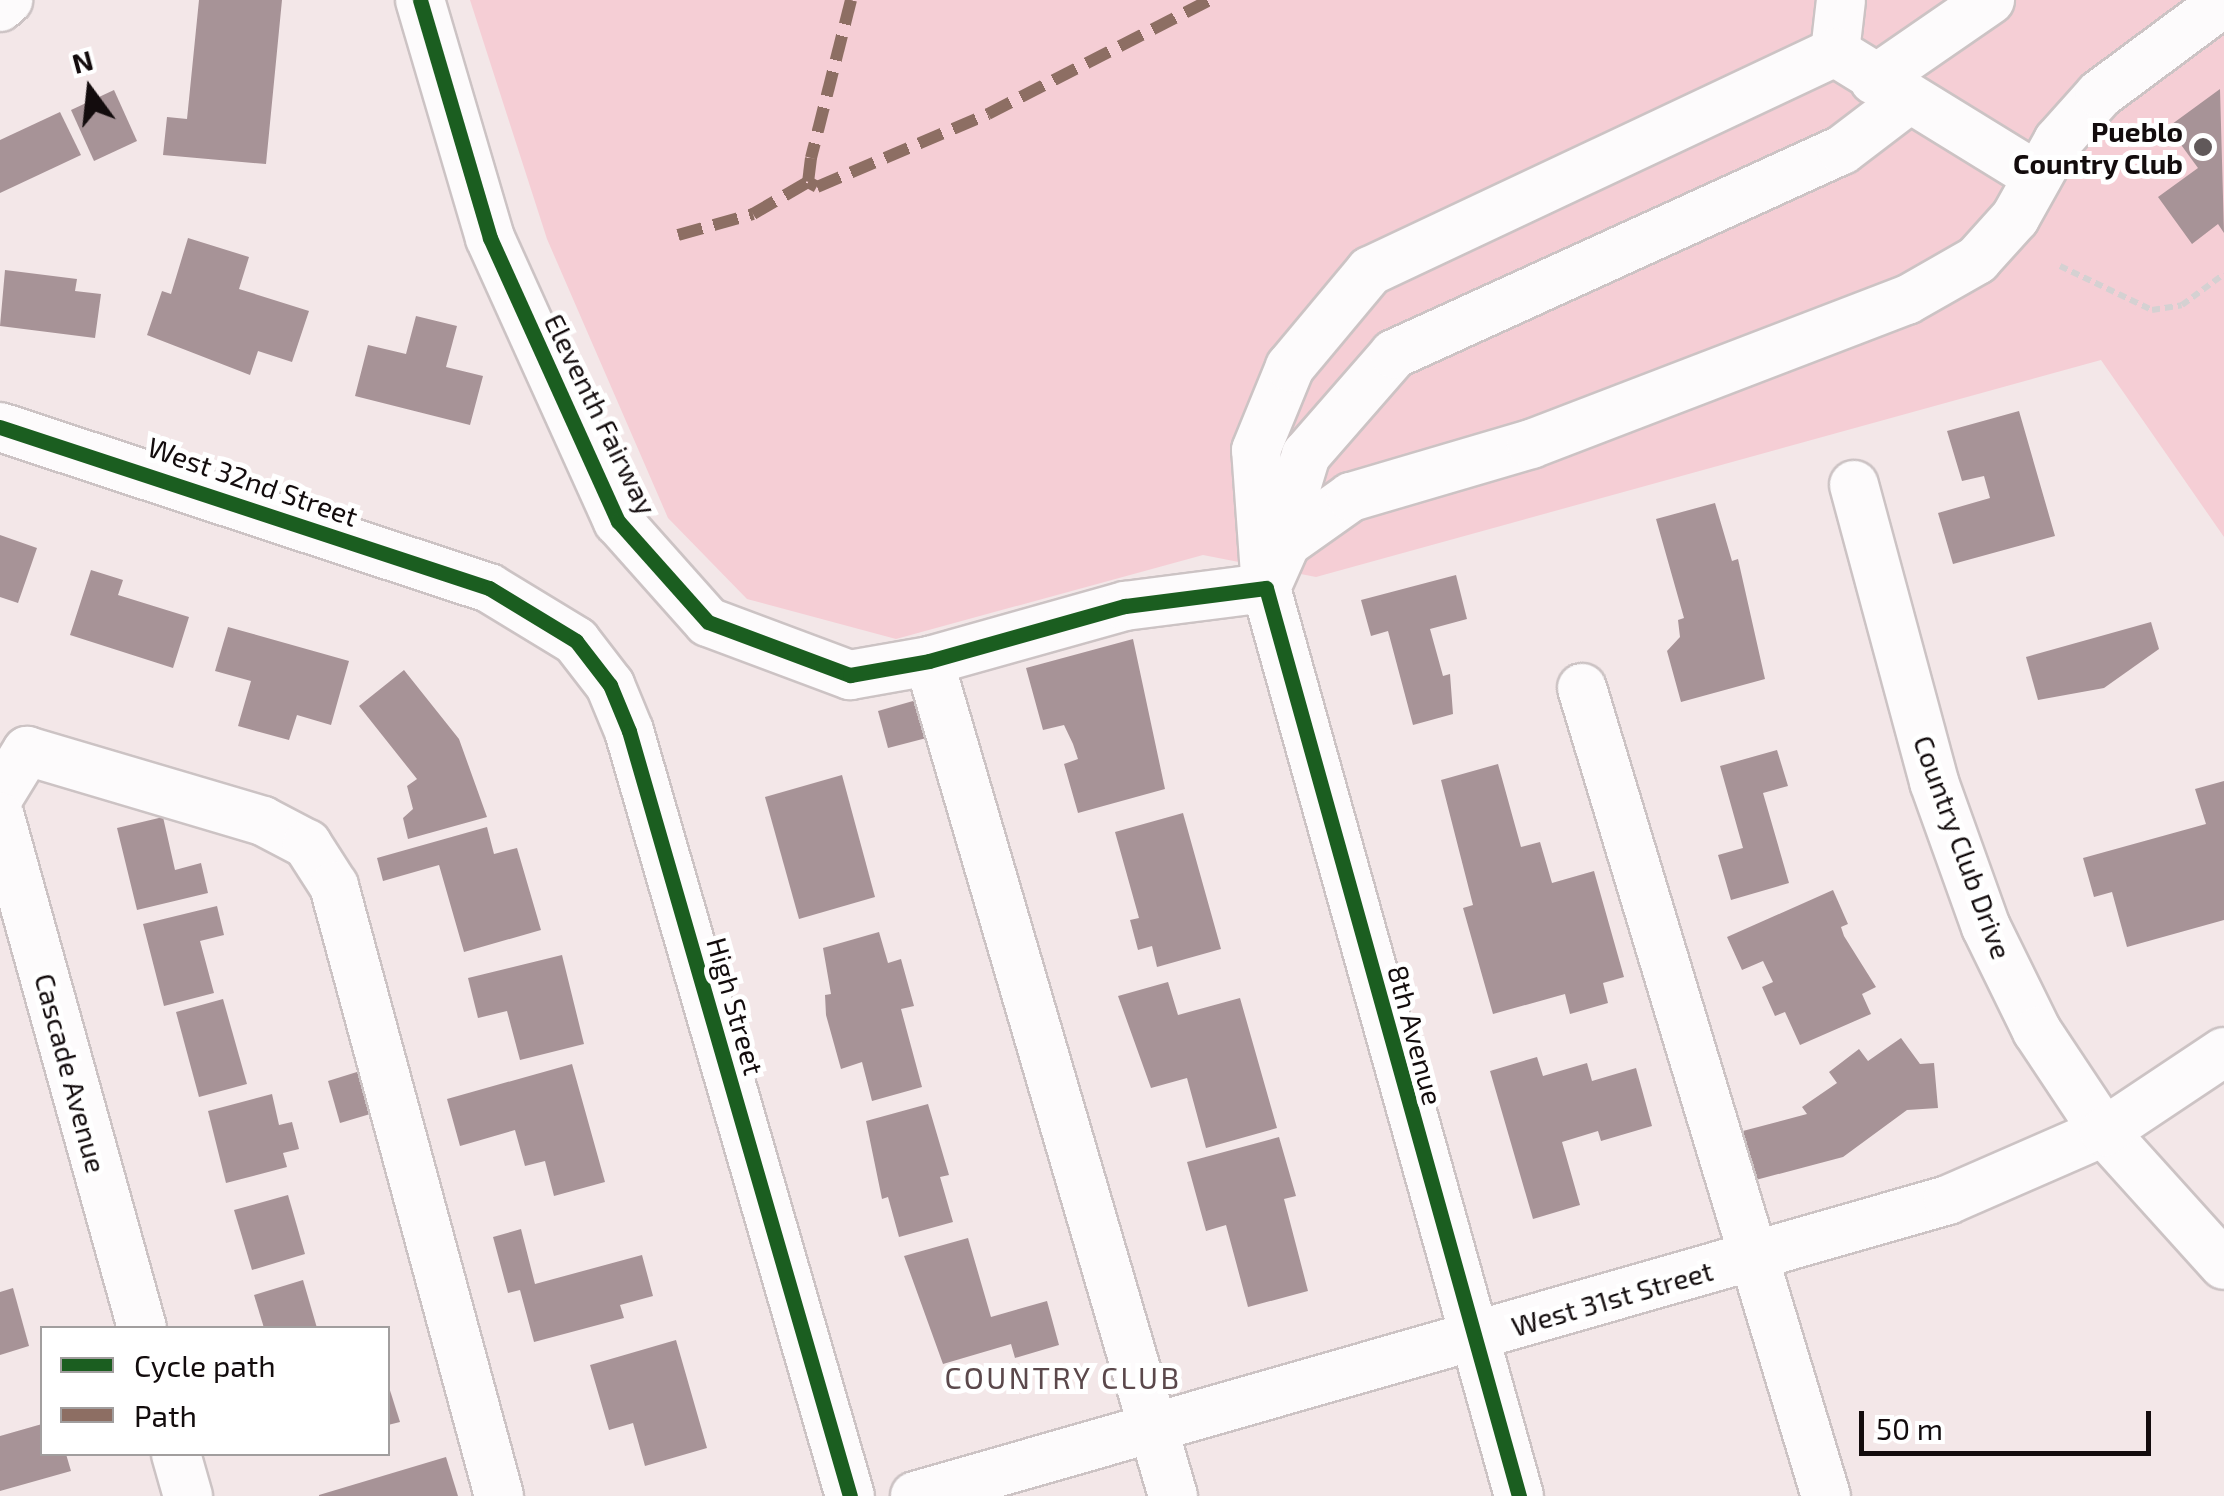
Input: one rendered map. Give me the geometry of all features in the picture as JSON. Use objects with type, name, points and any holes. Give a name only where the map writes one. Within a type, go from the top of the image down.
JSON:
[{"type":"street","points":[[0,7],[8,0]]},
{"type":"street","name":"Eleventh Fairway","points":[[420,0],[490,238],[618,522],[708,622],[850,674],[929,661],[1126,606],[1266,588]]},
{"type":"street","points":[[1841,0],[1835,52],[2038,177]]},
{"type":"street","points":[[1266,588],[1306,454],[1394,354],[1842,150],[1891,89],[1990,0]]},
{"type":"street","points":[[1266,588],[1286,543],[1351,497],[1531,444],[1907,300],[1977,260],[2015,218],[2058,141],[2100,94],[2224,2]]},
{"type":"street","points":[[2170,44],[2224,54]]},
{"type":"street","name":"8th Avenue","points":[[1519,1496],[1266,588],[1256,450],[1290,367],[1370,271],[1835,52]]},
{"type":"street","name":"West 32nd Street","points":[[0,427],[489,588]]},
{"type":"street","name":"Country Club Drive","points":[[1854,485],[1934,782],[1986,926],[2037,1031],[2104,1132],[2224,1265]]},
{"type":"street","name":"High Street","points":[[489,588],[576,641],[610,686],[623,716],[850,1496]]},
{"type":"street","points":[[929,661],[1173,1496]]},
{"type":"street","points":[[1582,688],[1826,1496]]},
{"type":"street","points":[[0,795],[27,751],[262,820],[307,844],[334,886],[499,1496]]},
{"type":"street","name":"Cascade Avenue","points":[[0,817],[141,1326]]},
{"type":"street","name":"West 31st Street","points":[[915,1496],[1948,1200],[2104,1132],[2224,1052]]},
{"type":"street","points":[[177,1456],[188,1496]]},
{"type":"path","points":[[2060,266],[2152,310],[2182,305],[2224,274]]},
{"type":"shaded area","name":"Pueblo Country Club","points":[[470,0],[2224,0],[2224,537],[2101,360],[1316,577],[1203,555],[896,639],[747,599],[668,518],[547,239]]},
{"type":"building","points":[[199,0],[282,0],[266,164],[163,155],[167,117],[187,119]]},
{"type":"building","name":"Pueblo Country Club","points":[[2220,89],[2224,233],[2218,224],[2192,244],[2158,197],[2198,168],[2168,127]]},
{"type":"building","points":[[114,90],[137,141],[94,161],[71,110]]},
{"type":"building","points":[[60,112],[81,155],[0,193],[0,140]]},
{"type":"building","points":[[188,238],[249,257],[239,289],[309,311],[292,362],[258,351],[250,375],[147,335],[162,291],[171,294]]},
{"type":"building","points":[[5,270],[77,279],[75,291],[101,294],[95,338],[0,326]]},
{"type":"building","points":[[416,316],[457,326],[446,367],[483,376],[470,425],[355,396],[368,345],[406,354]]},
{"type":"building","points":[[2019,411],[2055,536],[1953,564],[1938,513],[1990,498],[1984,476],[1962,481],[1947,431]]},
{"type":"building","points":[[1715,503],[1732,561],[1738,559],[1765,679],[1681,702],[1667,651],[1680,637],[1678,620],[1684,618],[1656,519]]},
{"type":"building","points":[[0,535],[37,548],[18,603],[0,597]]},
{"type":"building","points":[[91,570],[123,580],[118,595],[189,617],[173,668],[70,635]]},
{"type":"building","points":[[1456,575],[1467,619],[1430,629],[1443,676],[1450,674],[1453,714],[1413,725],[1388,631],[1371,636],[1361,600]]},
{"type":"building","points":[[2151,622],[2159,649],[2104,688],[2038,700],[2026,657]]},
{"type":"building","points":[[228,627],[349,661],[331,725],[297,715],[289,740],[238,726],[251,681],[215,671]]},
{"type":"building","points":[[1133,639],[1165,789],[1078,813],[1064,764],[1078,759],[1073,744],[1064,725],[1043,730],[1026,668]]},
{"type":"building","points":[[404,670],[459,739],[487,817],[408,839],[403,818],[413,809],[407,786],[417,779],[359,706]]},
{"type":"building","points":[[927,697],[938,735],[888,748],[878,711]]},
{"type":"building","points":[[1777,750],[1788,786],[1763,793],[1789,883],[1731,900],[1718,855],[1743,848],[1720,766]]},
{"type":"building","points":[[1498,764],[1521,847],[1540,842],[1552,883],[1594,871],[1624,977],[1603,983],[1608,1003],[1570,1014],[1565,994],[1493,1014],[1463,908],[1473,905],[1441,780]]},
{"type":"building","points":[[842,775],[875,897],[799,919],[765,797]]},
{"type":"building","points":[[2224,781],[2224,920],[2127,947],[2112,892],[2094,897],[2083,858],[2206,824],[2195,789]]},
{"type":"building","points":[[1183,813],[1221,949],[1157,967],[1152,946],[1138,950],[1130,920],[1139,918],[1115,832]]},
{"type":"building","points":[[163,817],[175,870],[201,863],[208,893],[137,910],[117,828]]},
{"type":"building","points":[[487,827],[494,854],[517,848],[541,930],[464,952],[439,865],[383,881],[377,858]]},
{"type":"building","points":[[1833,890],[1848,924],[1841,927],[1844,936],[1876,987],[1862,994],[1871,1014],[1800,1045],[1785,1012],[1775,1016],[1762,987],[1773,982],[1763,961],[1742,970],[1727,937]]},
{"type":"building","points":[[217,906],[224,935],[200,941],[214,993],[164,1006],[143,924]]},
{"type":"building","points":[[879,932],[888,963],[901,959],[914,1006],[901,1009],[922,1087],[872,1101],[862,1062],[841,1069],[826,1015],[825,995],[831,994],[823,948]]},
{"type":"building","points":[[562,955],[584,1044],[520,1060],[507,1011],[478,1018],[468,978]]},
{"type":"building","points":[[1168,982],[1178,1015],[1240,998],[1277,1128],[1206,1148],[1187,1078],[1151,1088],[1118,996]]},
{"type":"building","points":[[223,999],[247,1084],[199,1097],[176,1012]]},
{"type":"building","points":[[1901,1038],[1920,1064],[1934,1063],[1938,1108],[1907,1110],[1843,1157],[1752,1181],[1739,1132],[1807,1114],[1802,1107],[1837,1083],[1829,1072],[1859,1049],[1868,1061]]},
{"type":"building","points":[[1537,1057],[1543,1076],[1587,1063],[1592,1081],[1636,1068],[1652,1126],[1601,1141],[1598,1131],[1562,1142],[1580,1205],[1533,1219],[1490,1071]]},
{"type":"building","points":[[572,1064],[605,1182],[554,1196],[545,1161],[525,1166],[515,1130],[460,1146],[447,1099]]},
{"type":"building","points":[[373,1067],[387,1109],[340,1123],[328,1081]]},
{"type":"building","points":[[272,1094],[279,1125],[292,1122],[299,1149],[283,1153],[287,1167],[226,1183],[208,1111]]},
{"type":"building","points":[[928,1104],[949,1175],[940,1177],[953,1222],[899,1237],[888,1197],[882,1199],[866,1121]]},
{"type":"building","points":[[1279,1137],[1296,1196],[1284,1199],[1308,1291],[1248,1307],[1226,1225],[1206,1231],[1187,1162]]},
{"type":"building","points":[[288,1195],[305,1254],[252,1270],[234,1210]]},
{"type":"building","points":[[521,1229],[535,1284],[642,1255],[653,1296],[620,1305],[624,1318],[534,1342],[520,1290],[508,1293],[493,1237]]},
{"type":"building","points":[[968,1238],[991,1317],[1047,1301],[1059,1345],[1015,1358],[1011,1344],[943,1364],[904,1256]]},
{"type":"building","points":[[303,1280],[316,1326],[263,1326],[254,1295]]},
{"type":"building","points":[[13,1288],[29,1346],[0,1355],[0,1292]]},
{"type":"building","points":[[676,1340],[707,1448],[645,1466],[633,1423],[609,1430],[590,1365]]},
{"type":"building","points":[[390,1390],[400,1422],[390,1424]]},
{"type":"building","points":[[40,1425],[40,1456],[67,1456],[71,1471],[0,1491],[0,1436]]},
{"type":"building","points":[[446,1457],[458,1496],[319,1496],[319,1495]]},
{"type":"marked path","points":[[851,0],[811,158],[808,182],[817,187],[988,114],[1210,0]]},
{"type":"marked path","points":[[678,235],[753,214],[808,182]]},
{"type":"cycle path","points":[[420,0],[490,238],[618,521],[708,622],[850,675],[929,661],[1125,606],[1266,588],[1519,1496]]},
{"type":"cycle path","points":[[0,427],[489,588],[576,641],[610,685],[629,731],[850,1496]]},
{"type":"place","name":"Pueblo Country Club","points":[[2203,147]]},
{"type":"district","name":"COUNTRY CLUB","points":[[1063,1377]]}]
